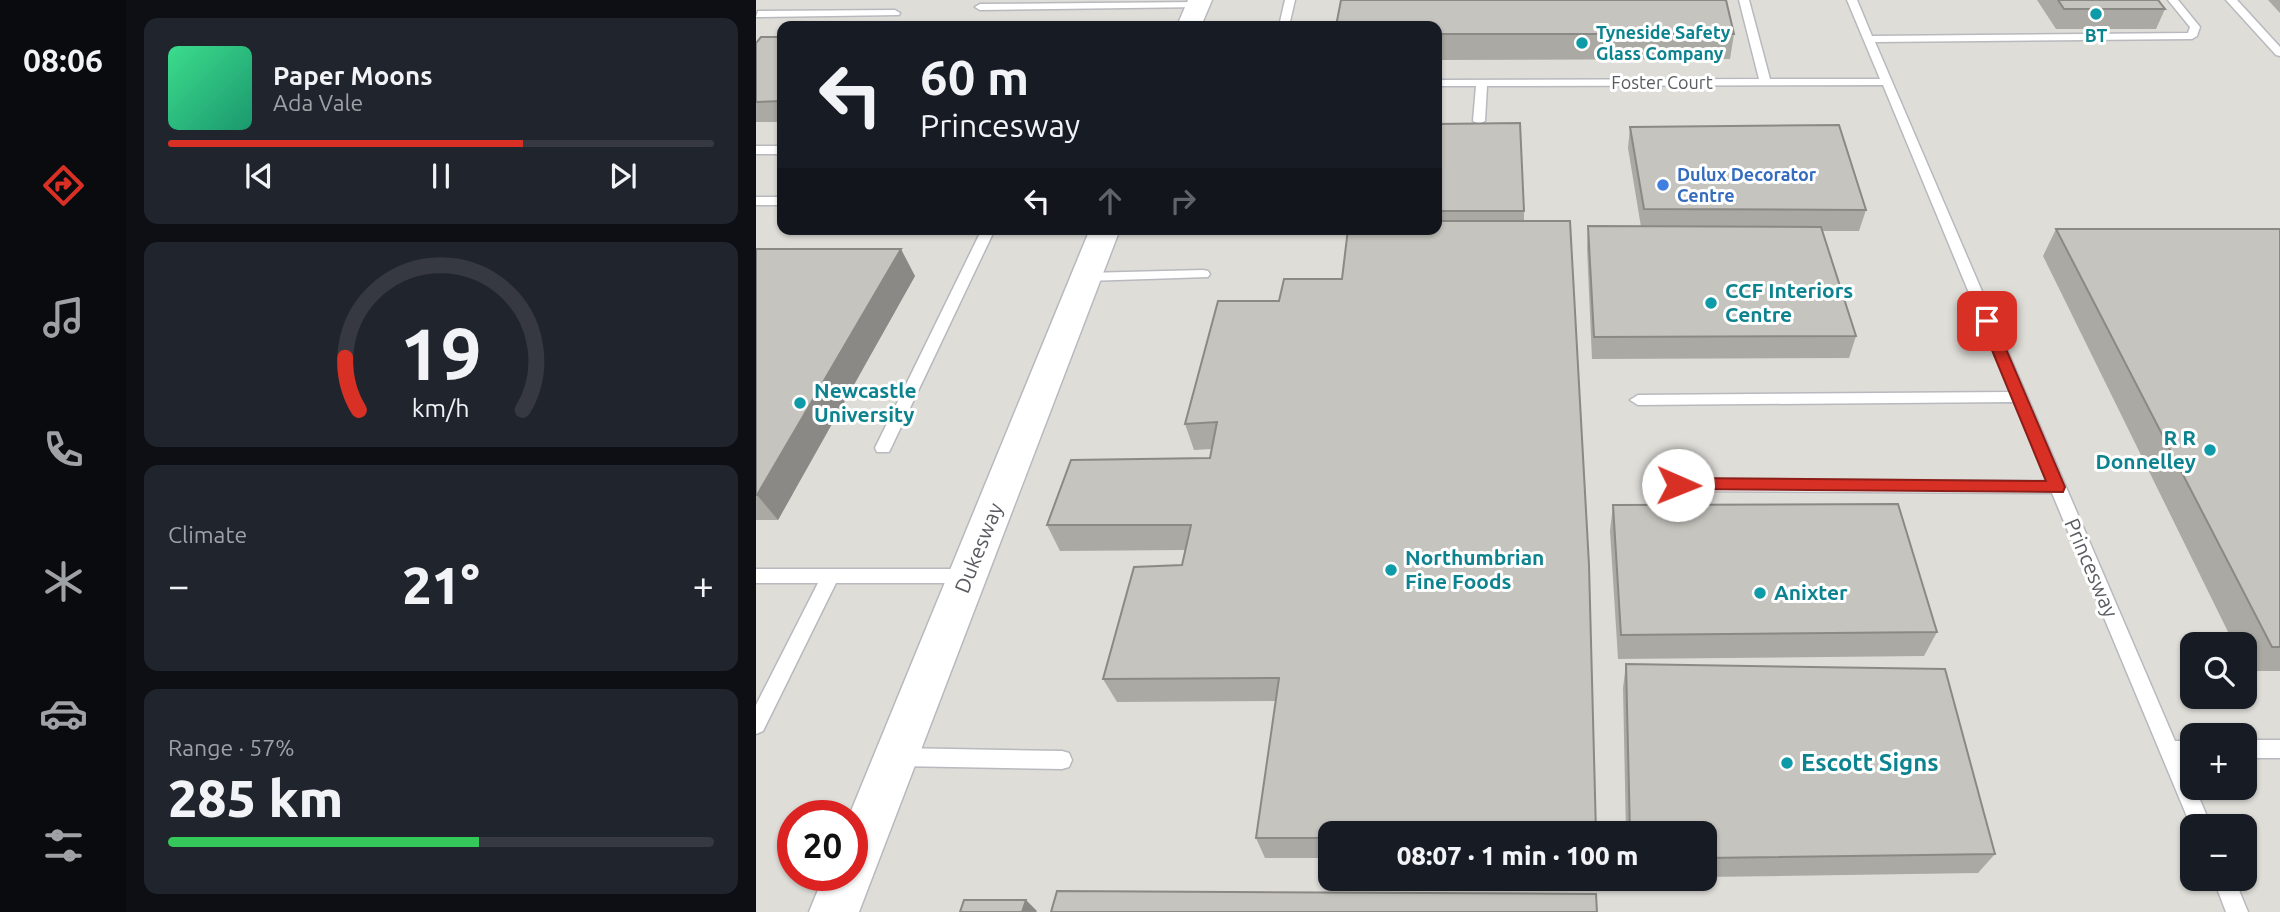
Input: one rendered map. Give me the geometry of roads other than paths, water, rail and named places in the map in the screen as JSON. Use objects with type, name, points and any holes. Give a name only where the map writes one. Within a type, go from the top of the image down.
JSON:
[{"type":"street","name":"Dukesway","points":[[868,827],[1103,235]]},
{"type":"street","points":[[834,912],[843,891]]},
{"type":"lane","points":[[757,15],[770,0]]},
{"type":"lane","points":[[1285,21],[1290,0]]},
{"type":"lane","points":[[1744,0],[1766,83]]},
{"type":"lane","name":"Princesway","points":[[1852,0],[2196,814]]},
{"type":"lane","points":[[1869,39],[2192,36],[2195,27],[2173,0]]},
{"type":"lane","points":[[2231,0],[2280,54]]},
{"type":"lane","points":[[980,7],[1137,3],[1196,11]]},
{"type":"lane","points":[[757,15],[895,13]]},
{"type":"lane","name":"Foster Court","points":[[1442,83],[1887,82]]},
{"type":"lane","points":[[1479,121],[1482,83]]},
{"type":"lane","points":[[756,150],[777,150]]},
{"type":"lane","points":[[756,201],[777,201]]},
{"type":"lane","points":[[883,448],[986,235]]},
{"type":"lane","points":[[1086,277],[1203,274]]},
{"type":"lane","points":[[1638,400],[2019,397]]},
{"type":"lane","points":[[1678,485],[2057,487]]},
{"type":"lane","points":[[756,576],[968,576]]},
{"type":"lane","points":[[756,725],[830,577]]},
{"type":"lane","points":[[2257,750],[2280,749]]},
{"type":"lane","points":[[2168,750],[2180,750]]},
{"type":"lane","points":[[896,757],[1062,760]]},
{"type":"lane","points":[[2228,891],[2237,912]]},
{"type":"place","name":"BT","points":[[2096,14]]},
{"type":"place","name":"Tyneside Safety Glass Company","points":[[1582,43]]},
{"type":"place","name":"Dulux Decorator Centre","points":[[1663,185]]},
{"type":"place","name":"CCF Interiors Centre","points":[[1711,303]]},
{"type":"place","name":"Newcastle University","points":[[800,403]]},
{"type":"place","name":"R R Donnelley","points":[[2210,450]]},
{"type":"place","name":"Northumbrian Fine Foods","points":[[1391,570]]},
{"type":"place","name":"Anixter","points":[[1760,593]]},
{"type":"place","name":"Escott Signs","points":[[1787,763]]}]
